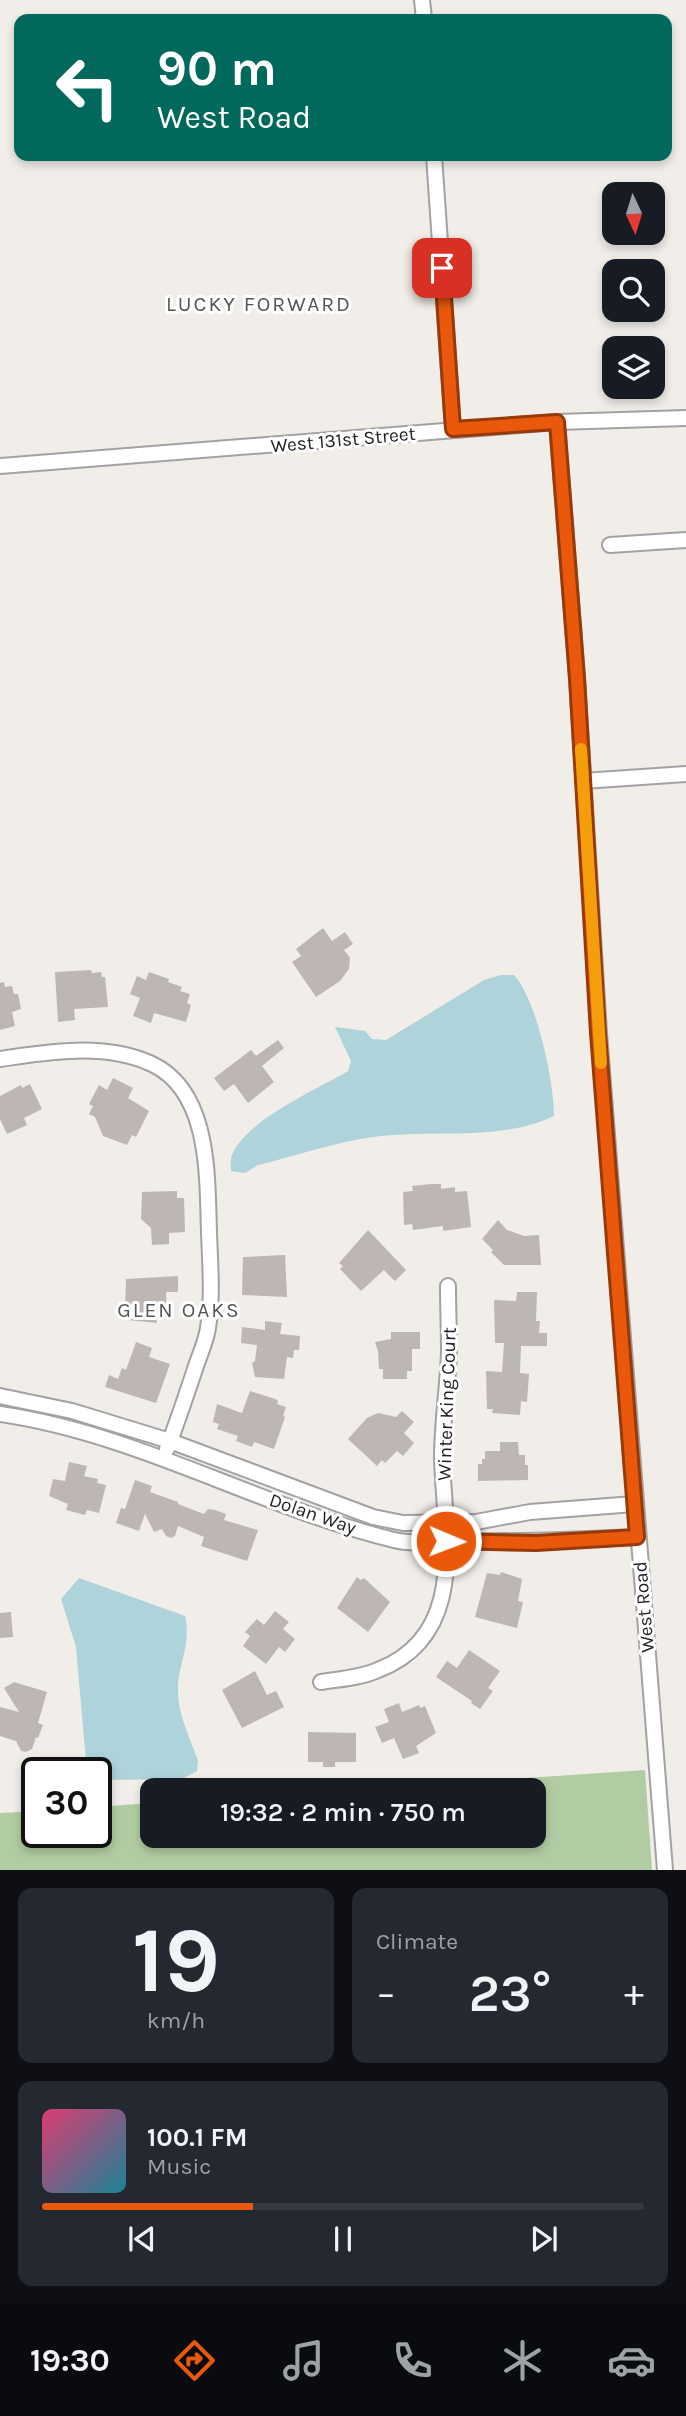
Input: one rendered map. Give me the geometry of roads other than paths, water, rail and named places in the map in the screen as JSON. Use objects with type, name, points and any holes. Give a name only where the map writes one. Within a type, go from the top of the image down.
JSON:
[{"type":"street","points":[[434,161],[453,429]]},
{"type":"street","name":"West 131st Street","points":[[0,466],[453,429],[686,418]]},
{"type":"street","name":"West Road","points":[[557,422],[598,1033],[665,1870]]},
{"type":"street","points":[[610,545],[686,540]]},
{"type":"street","points":[[583,781],[686,774]]},
{"type":"street","points":[[0,1059],[81,1050],[115,1052],[152,1064],[168,1074],[193,1108],[203,1139],[207,1170],[211,1296],[208,1331],[163,1458]]},
{"type":"street","name":"Winter King Court","points":[[321,1682],[380,1670],[412,1649],[436,1616],[444,1596],[447,1568],[442,1430],[449,1352],[448,1286]]},
{"type":"street","name":"Dolan Way","points":[[0,1396],[72,1411],[170,1441],[373,1517],[403,1523],[476,1522],[530,1512],[635,1504]]},
{"type":"street","name":"Dolan Way","points":[[0,1414],[71,1428],[396,1541],[536,1543],[637,1537]]},
{"type":"water","points":[[501,975],[514,975],[530,1003],[543,1042],[554,1116],[533,1124],[488,1132],[359,1139],[258,1165],[245,1173],[231,1171],[232,1155],[240,1142],[266,1118],[348,1071],[351,1061],[335,1027],[365,1031],[372,1039],[386,1040],[484,980]]},
{"type":"water","points":[[79,1578],[185,1616],[187,1636],[178,1682],[179,1701],[182,1718],[198,1761],[197,1771],[184,1778],[112,1780],[112,1757],[86,1757],[76,1647],[61,1599]]},
{"type":"district","name":"LUCKY FORWARD","points":[[259,304]]},
{"type":"district","name":"GLEN OAKS","points":[[179,1310]]}]
